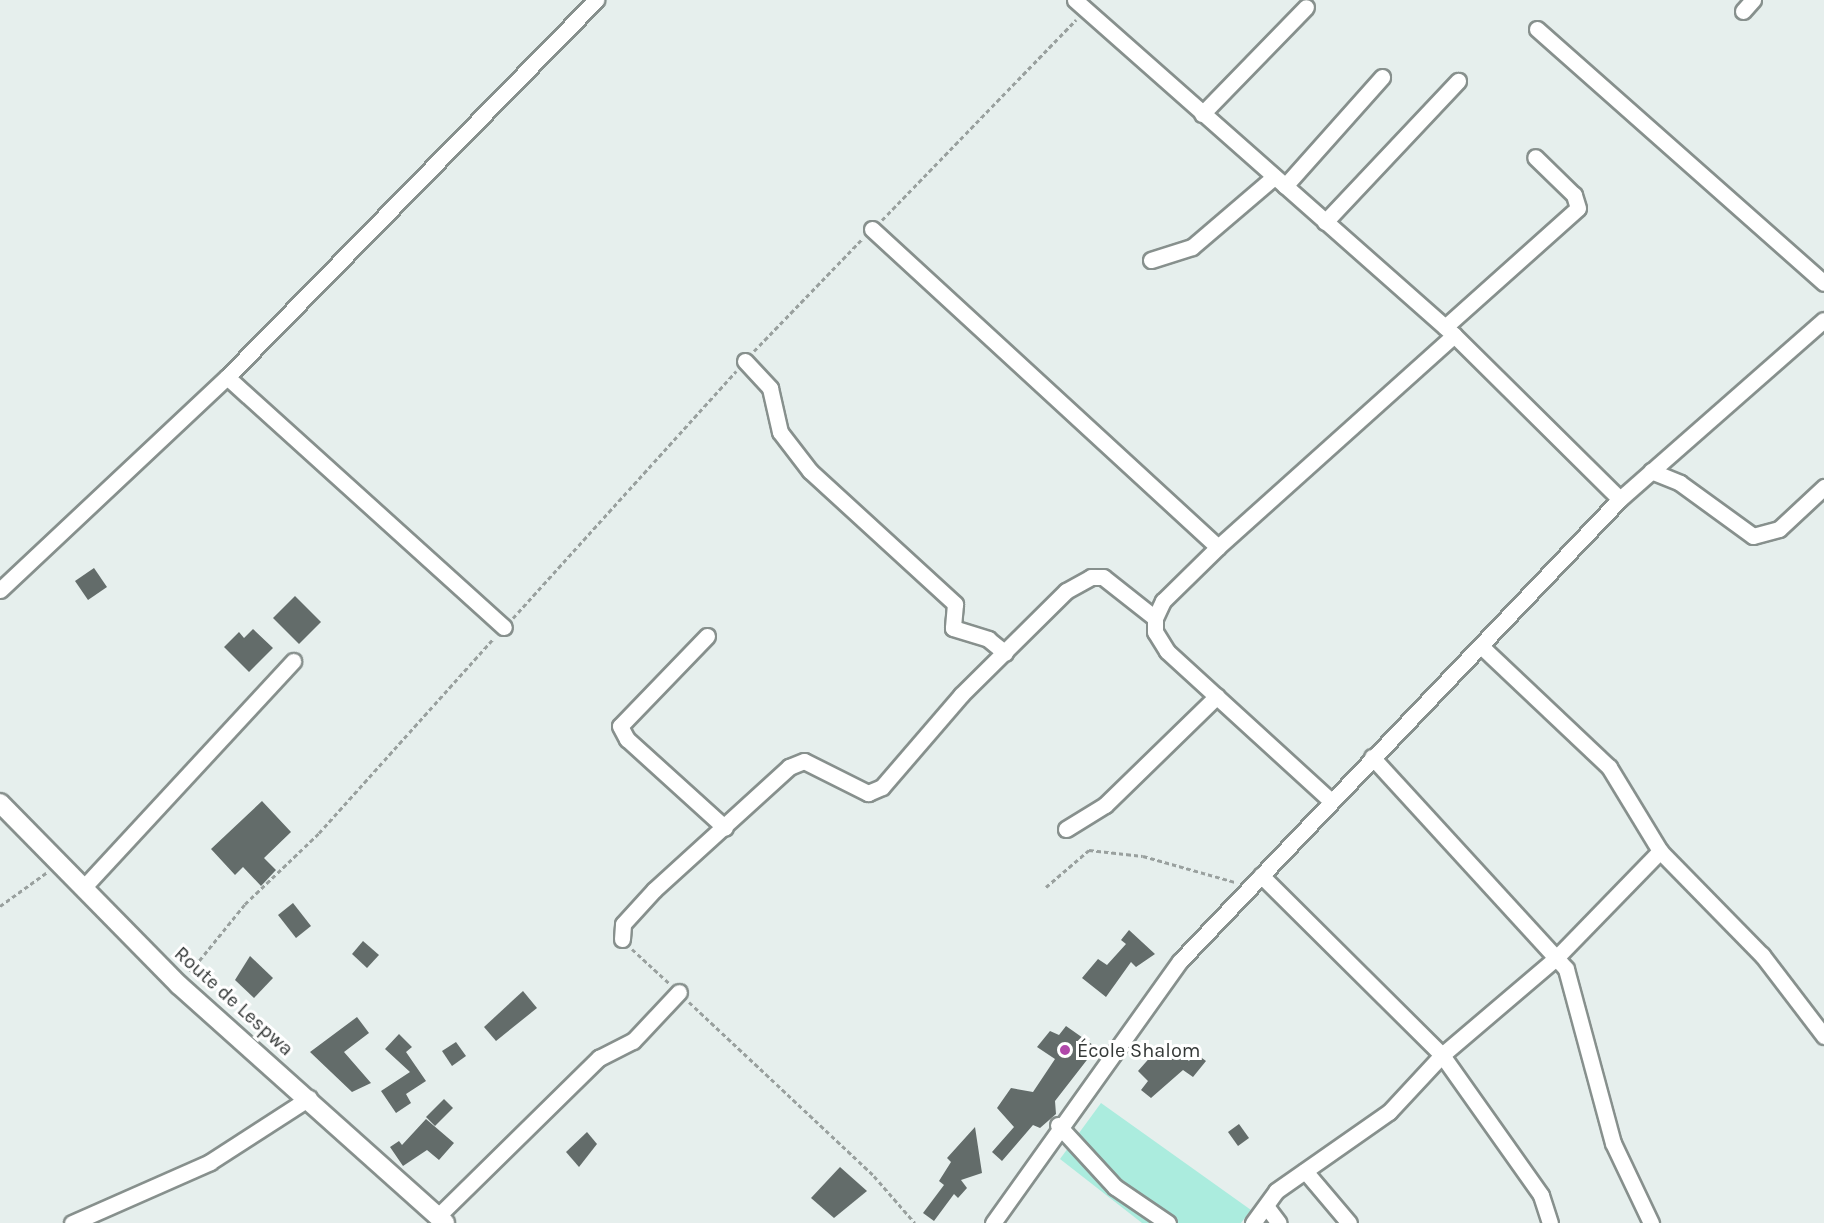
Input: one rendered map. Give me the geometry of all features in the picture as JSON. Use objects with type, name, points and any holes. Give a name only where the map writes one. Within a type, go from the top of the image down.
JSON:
[{"type":"street","points":[[0,590],[227,377],[596,0]]},
{"type":"street","points":[[1080,6],[1449,331],[1620,500]]},
{"type":"street","points":[[1202,114],[1306,7]]},
{"type":"street","points":[[1537,28],[1824,283]]},
{"type":"street","points":[[1151,260],[1192,247],[1279,182],[1383,78]]},
{"type":"street","points":[[1325,222],[1458,81]]},
{"type":"street","points":[[1331,801],[1167,651],[1155,632],[1155,618],[1163,602],[1218,547],[1578,208],[1574,195],[1535,157]]},
{"type":"street","points":[[872,230],[1218,547]]},
{"type":"street","points":[[993,1223],[1058,1125],[1180,961],[1372,757],[1482,647],[1620,500],[1824,320]]},
{"type":"street","points":[[746,361],[770,388],[780,432],[810,471],[955,604],[953,628],[988,639],[1005,653]]},
{"type":"street","points":[[227,377],[504,627]]},
{"type":"street","points":[[1652,471],[1680,483],[1753,536],[1779,529],[1824,486]]},
{"type":"street","points":[[622,939],[624,924],[654,890],[789,767],[804,761],[868,793],[882,787],[1005,653],[1066,591],[1091,577],[1103,577],[1155,618]]},
{"type":"street","points":[[707,636],[620,726],[627,739],[724,828]]},
{"type":"street","points":[[1482,647],[1609,767],[1660,851],[1762,955],[1824,1036]]},
{"type":"street","points":[[84,887],[293,661]]},
{"type":"street","points":[[1066,829],[1105,805],[1217,696]]},
{"type":"street","points":[[1372,757],[1566,969],[1613,1143],[1651,1223]]},
{"type":"street","name":"Route de Lespwa","points":[[0,803],[179,985],[309,1098],[442,1220]]},
{"type":"street","points":[[1253,1223],[1266,1206],[1305,1171],[1389,1112],[1442,1055],[1557,957],[1660,851]]},
{"type":"street","points":[[1256,881],[1442,1055],[1541,1195],[1550,1223]]},
{"type":"street","points":[[442,1220],[555,1107],[599,1058],[633,1041],[679,992]]},
{"type":"street","points":[[72,1223],[210,1162],[309,1098]]},
{"type":"street","points":[[1058,1125],[1115,1187],[1168,1223]]},
{"type":"street","points":[[1305,1171],[1349,1223]]},
{"type":"street","points":[[1266,1206],[1279,1223]]},
{"type":"path","points":[[179,985],[245,904],[319,833],[746,361],[872,230],[1080,6]]},
{"type":"path","points":[[1046,887],[1089,850],[1143,856],[1256,881]]},
{"type":"path","points":[[0,906],[60,863]]},
{"type":"path","points":[[622,939],[874,1176],[915,1223]]},
{"type":"green space","points":[[1101,1103],[1251,1210],[1241,1223],[1142,1223],[1060,1159]]},
{"type":"building","points":[[94,568],[107,587],[88,600],[75,581]]},
{"type":"building","points":[[295,596],[321,622],[299,644],[273,618]]},
{"type":"building","points":[[253,629],[273,648],[249,672],[224,647],[239,632],[244,638]]},
{"type":"building","points":[[262,801],[291,832],[264,858],[276,870],[261,886],[243,867],[235,875],[211,849]]},
{"type":"building","points":[[293,903],[311,926],[296,938],[278,915]]},
{"type":"building","points":[[1129,930],[1155,954],[1136,967],[1131,962],[1106,997],[1082,978],[1098,959],[1107,965],[1126,944],[1121,940]]},
{"type":"building","points":[[363,941],[379,955],[367,968],[352,954]]},
{"type":"building","points":[[250,956],[273,978],[254,998],[235,980]]},
{"type":"building","points":[[523,991],[537,1008],[496,1041],[484,1027]]},
{"type":"building","points":[[357,1017],[369,1033],[344,1052],[371,1083],[352,1092],[310,1052]]},
{"type":"building","points":[[1066,1026],[1093,1045],[1090,1056],[1055,1101],[1056,1114],[1040,1128],[1033,1125],[1002,1161],[992,1152],[1014,1127],[997,1108],[1011,1088],[1033,1092],[1055,1059],[1037,1047],[1050,1031],[1059,1035]]},
{"type":"building","points":[[399,1034],[412,1047],[406,1052],[426,1081],[406,1094],[411,1103],[396,1113],[381,1091],[410,1072],[385,1049]]},
{"type":"building","points":[[456,1042],[466,1056],[452,1066],[442,1051]]},
{"type":"building","points":[[1172,1046],[1189,1061],[1195,1053],[1206,1061],[1193,1077],[1183,1070],[1151,1098],[1141,1090],[1148,1081],[1138,1071],[1153,1054],[1159,1060]]},
{"type":"building","points":[[444,1099],[453,1108],[435,1126],[426,1117]]},
{"type":"building","points":[[426,1119],[454,1143],[439,1160],[427,1150],[403,1166],[390,1147],[399,1141],[402,1145]]},
{"type":"building","points":[[1239,1124],[1249,1138],[1238,1146],[1228,1132]]},
{"type":"building","points":[[975,1127],[982,1173],[961,1180],[967,1188],[958,1198],[954,1194],[934,1221],[923,1213],[944,1185],[939,1181],[951,1162],[947,1158]]},
{"type":"building","points":[[587,1132],[597,1144],[579,1167],[566,1152]]},
{"type":"building","points":[[840,1167],[867,1191],[834,1218],[811,1198]]},
{"type":"place","name":"École Shalom","points":[[1065,1050]]}]
